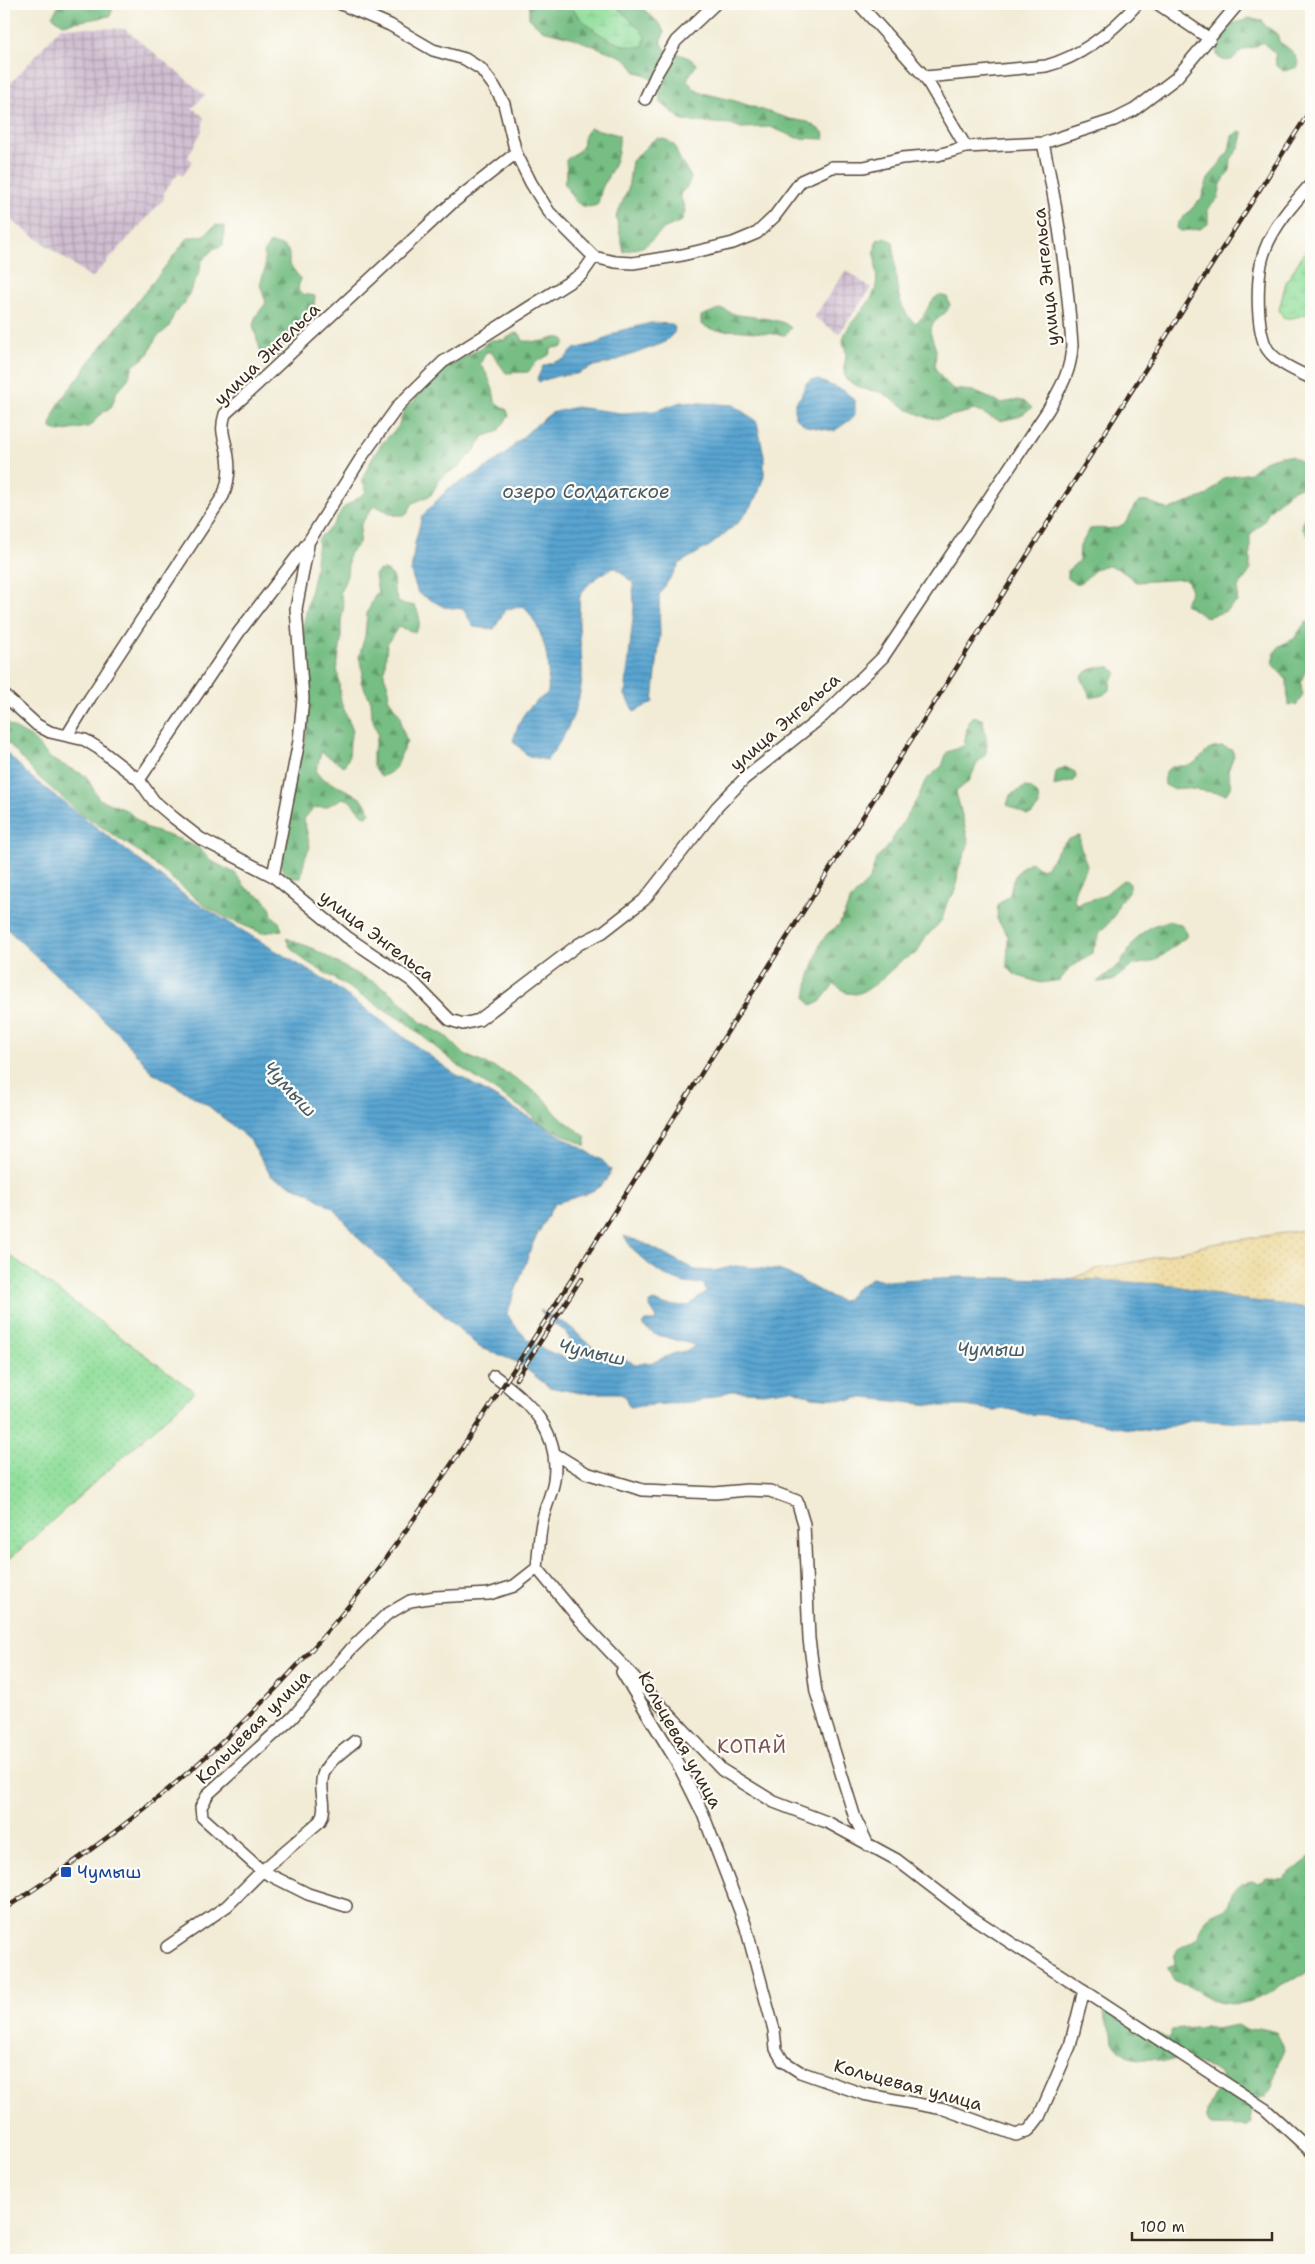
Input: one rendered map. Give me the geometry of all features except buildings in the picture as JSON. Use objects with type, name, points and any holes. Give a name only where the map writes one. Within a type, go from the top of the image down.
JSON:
[{"type":"street","points":[[342,4],[390,25],[432,50],[465,59],[481,69],[494,86],[504,104],[516,153],[531,183],[549,212],[594,257],[615,262],[633,263],[682,255],[732,242],[757,233],[774,217],[801,181],[832,168],[864,167],[902,158],[938,155],[966,147],[1043,142],[1114,120],[1134,110],[1176,78],[1238,4]]},
{"type":"street","points":[[645,99],[656,73],[676,41],[714,4]]},
{"type":"street","points":[[859,4],[925,77],[966,147]]},
{"type":"street","points":[[925,77],[1046,66],[1065,61],[1105,36],[1137,4]]},
{"type":"street","points":[[1158,4],[1210,39]]},
{"type":"street","name":"улица Энгельса","points":[[4,695],[37,726],[50,732],[68,734],[85,740],[98,748],[139,780],[154,800],[201,839],[273,876],[348,937],[412,981],[450,1020],[463,1024],[479,1020],[579,944],[602,932],[644,900],[718,806],[744,779],[823,716],[882,657],[1048,410],[1068,374],[1072,344],[1056,198],[1043,142]]},
{"type":"street","name":"улица Энгельса","points":[[68,734],[223,496],[229,476],[228,457],[222,433],[225,414],[451,204],[516,153]]},
{"type":"street","points":[[1311,184],[1280,221],[1265,250],[1259,296],[1266,346],[1276,358],[1311,378]]},
{"type":"street","points":[[139,780],[238,632],[309,541],[363,455],[399,404],[443,362],[582,274],[594,257]]},
{"type":"street","points":[[273,876],[298,741],[303,698],[296,608],[309,541]]},
{"type":"street","points":[[494,1376],[518,1394],[532,1408],[550,1436],[555,1454],[554,1481],[543,1518],[537,1568]]},
{"type":"street","points":[[555,1454],[586,1473],[643,1490],[715,1493],[747,1490],[770,1491],[797,1501],[804,1524],[809,1639],[816,1692],[855,1818],[868,1845]]},
{"type":"street","name":"Кольцевая улица","points":[[346,1906],[308,1894],[262,1871],[202,1817],[201,1807],[208,1794],[292,1718],[351,1649],[386,1615],[410,1601],[435,1597],[489,1594],[514,1586],[537,1568],[580,1620],[722,1770],[774,1802],[829,1822],[897,1860],[970,1916],[1084,1990],[1070,2046],[1039,2117],[1029,2130],[1016,2135],[944,2109],[862,2094],[800,2072],[783,2061],[776,2049],[774,2030],[745,1924],[703,1814],[677,1762],[611,1653]]},
{"type":"street","points":[[167,1947],[227,1906],[262,1871],[320,1821],[324,1813],[325,1804],[322,1785],[325,1771],[355,1741]]},
{"type":"street","points":[[1084,1990],[1264,2109],[1311,2151]]},
{"type":"shaded area","points":[[61,27],[125,29],[205,95],[192,108],[204,117],[202,131],[188,157],[192,161],[183,176],[179,172],[164,192],[164,199],[92,278],[4,215],[4,91]]},
{"type":"shaded area","points":[[846,270],[871,288],[839,334],[814,317]]},
{"type":"green space","points":[[60,4],[118,4],[118,6],[113,8],[110,16],[63,24],[52,16]]},
{"type":"green space","points":[[529,4],[569,4],[579,17],[641,30],[614,4],[638,4],[661,25],[664,33],[661,42],[665,49],[689,58],[697,64],[687,79],[692,87],[699,92],[735,101],[790,119],[808,122],[823,132],[825,139],[797,138],[770,127],[741,128],[731,124],[683,121],[660,102],[659,84],[644,74],[636,72],[625,58],[570,37],[542,30],[529,18]]},
{"type":"green space","points":[[569,4],[614,4],[641,30],[645,37],[643,46],[621,44],[601,35],[583,20]]},
{"type":"green space","points":[[1249,18],[1263,21],[1265,26],[1277,33],[1279,42],[1290,49],[1295,55],[1298,67],[1284,71],[1276,66],[1275,53],[1262,42],[1243,50],[1231,60],[1219,58],[1216,50],[1223,39],[1223,28]]},
{"type":"green space","points":[[591,128],[619,135],[619,143],[615,162],[602,188],[597,205],[590,207],[576,201],[564,182],[567,174],[566,160],[582,148],[585,134]]},
{"type":"green space","points":[[1240,131],[1243,133],[1240,147],[1231,159],[1230,170],[1221,184],[1218,198],[1208,209],[1208,224],[1200,229],[1181,231],[1177,228],[1178,223],[1201,199],[1208,179],[1229,151],[1232,136]]},
{"type":"green space","points":[[658,138],[667,140],[675,146],[691,178],[687,187],[680,194],[685,211],[682,221],[665,228],[645,246],[624,252],[616,217],[628,189],[632,161],[651,142]]},
{"type":"green space","points":[[216,225],[225,227],[223,245],[213,249],[201,262],[200,271],[184,304],[174,314],[169,327],[156,338],[147,356],[133,366],[128,379],[117,391],[112,406],[97,417],[92,425],[87,427],[59,432],[51,428],[52,419],[65,394],[187,239],[203,236]]},
{"type":"green space","points":[[885,237],[893,242],[897,285],[902,306],[915,323],[923,317],[935,298],[939,295],[947,297],[950,305],[946,312],[933,323],[930,332],[936,350],[935,368],[941,377],[953,389],[973,391],[1001,403],[1018,400],[1026,402],[1032,408],[1018,417],[1000,421],[975,410],[938,419],[928,418],[909,410],[881,392],[863,389],[846,380],[844,367],[846,353],[843,342],[848,328],[870,301],[874,293],[877,280],[875,246],[877,240]]},
{"type":"green space","points":[[1311,242],[1311,313],[1293,318],[1284,318],[1279,310],[1286,282]]},
{"type":"green space","points":[[273,243],[287,250],[289,264],[300,278],[298,290],[302,294],[315,296],[310,323],[284,339],[280,355],[263,360],[253,325],[256,316],[266,303],[260,284],[265,269],[264,253],[269,244]]},
{"type":"green space","points":[[719,309],[734,314],[781,322],[791,328],[785,335],[717,330],[701,324],[701,316]]},
{"type":"green space","points":[[515,333],[520,334],[523,341],[542,341],[559,338],[564,339],[565,343],[562,347],[552,348],[549,355],[536,362],[528,372],[506,373],[491,352],[486,352],[480,364],[490,382],[495,402],[507,410],[509,416],[497,432],[484,436],[474,451],[460,466],[441,477],[431,495],[413,503],[404,515],[394,515],[376,506],[373,507],[361,524],[359,543],[349,554],[347,576],[340,592],[344,606],[337,666],[341,702],[353,731],[349,757],[344,766],[321,752],[316,771],[326,780],[360,798],[370,812],[367,816],[363,815],[349,800],[343,798],[326,807],[313,808],[304,819],[310,847],[305,858],[301,878],[292,878],[284,872],[280,858],[298,754],[305,742],[308,723],[307,680],[302,657],[304,642],[303,626],[315,571],[318,539],[332,526],[343,508],[365,493],[366,489],[362,481],[374,455],[383,442],[398,427],[404,410],[415,400],[423,387],[441,370],[481,348],[487,342],[491,340],[504,340]]},
{"type":"green space","points":[[1280,456],[1291,456],[1303,463],[1307,473],[1306,479],[1300,487],[1289,492],[1268,512],[1264,521],[1250,535],[1250,571],[1238,588],[1237,602],[1224,612],[1206,617],[1184,604],[1191,591],[1188,581],[1184,579],[1136,582],[1117,568],[1106,566],[1095,570],[1079,583],[1076,584],[1068,579],[1068,570],[1079,561],[1080,546],[1090,529],[1119,527],[1127,521],[1135,505],[1138,503],[1152,503],[1169,510],[1208,495],[1223,478],[1250,473],[1264,461]]},
{"type":"green space","points":[[1311,508],[1311,535],[1308,536],[1302,528],[1304,518]]},
{"type":"green space","points":[[378,571],[387,571],[393,576],[394,591],[399,603],[415,606],[420,619],[419,626],[415,632],[398,627],[387,644],[384,675],[389,689],[388,698],[401,717],[401,725],[407,742],[396,767],[381,777],[373,766],[373,752],[378,734],[372,717],[371,701],[361,682],[363,673],[359,657],[365,636],[367,614],[378,592],[375,575]]},
{"type":"green space","points":[[1311,621],[1312,653],[1310,663],[1301,683],[1303,695],[1297,704],[1288,706],[1287,680],[1273,665],[1274,655],[1279,646],[1294,639],[1305,623]]},
{"type":"green space","points":[[1111,667],[1117,673],[1111,680],[1110,689],[1103,695],[1091,698],[1081,677],[1094,668]]},
{"type":"green space","points":[[974,716],[983,720],[987,744],[986,753],[977,764],[969,781],[956,792],[969,843],[958,870],[956,891],[947,902],[942,920],[925,938],[917,953],[902,960],[877,983],[865,991],[856,994],[847,993],[834,984],[820,1002],[811,1005],[806,998],[809,979],[821,942],[827,934],[839,925],[851,899],[870,879],[876,859],[889,845],[919,796],[925,781],[942,766],[947,752],[964,746],[968,722]]},
{"type":"green space","points":[[4,722],[32,738],[51,759],[86,776],[99,799],[126,810],[148,829],[199,848],[211,861],[235,873],[247,889],[264,899],[282,930],[262,933],[228,919],[204,905],[138,851],[80,813],[36,775],[4,738]]},
{"type":"green space","points":[[1224,747],[1232,750],[1234,755],[1228,771],[1231,787],[1226,794],[1184,788],[1173,789],[1165,785],[1165,776],[1170,768],[1189,765],[1209,750]]},
{"type":"green space","points":[[1065,767],[1075,772],[1076,777],[1074,781],[1054,786],[1056,772]]},
{"type":"green space","points":[[1025,787],[1031,788],[1038,795],[1039,806],[1032,814],[1027,815],[1007,805],[1010,795]]},
{"type":"green space","points":[[1080,836],[1080,846],[1087,865],[1075,889],[1074,899],[1076,904],[1103,896],[1123,880],[1130,884],[1130,889],[1119,903],[1114,917],[1100,932],[1092,953],[1070,968],[1060,980],[1041,983],[1015,975],[1007,966],[1008,936],[997,919],[998,904],[1010,895],[1012,884],[1018,871],[1031,862],[1041,869],[1050,862],[1065,842]]},
{"type":"green space","points":[[1168,921],[1184,927],[1186,937],[1152,962],[1133,965],[1112,981],[1097,982],[1120,964],[1138,936],[1152,926]]},
{"type":"green space","points":[[286,938],[312,948],[378,984],[395,996],[422,1023],[446,1036],[465,1055],[509,1074],[537,1093],[545,1099],[557,1115],[586,1137],[586,1146],[538,1122],[532,1115],[461,1068],[405,1022],[304,960],[290,947]]},
{"type":"green space","points":[[4,1251],[195,1392],[4,1564]]},
{"type":"green space","points":[[1311,1856],[1311,1971],[1255,1999],[1244,2003],[1231,2004],[1214,2001],[1188,1985],[1174,1980],[1167,1967],[1175,1964],[1175,1954],[1181,1947],[1197,1937],[1206,1919],[1229,1906],[1238,1886],[1251,1880],[1258,1883],[1267,1878],[1282,1879]]},
{"type":"green space","points":[[1108,2009],[1168,2039],[1172,2030],[1204,2027],[1215,2029],[1236,2025],[1249,2030],[1258,2028],[1276,2032],[1285,2049],[1276,2068],[1269,2093],[1260,2098],[1249,2117],[1250,2122],[1247,2126],[1211,2125],[1208,2121],[1207,2111],[1218,2086],[1222,2083],[1221,2075],[1212,2069],[1179,2058],[1164,2062],[1153,2059],[1138,2059],[1129,2057],[1120,2050],[1113,2042],[1112,2033],[1105,2020],[1104,2011]]},
{"type":"sand","points":[[1311,1229],[1311,1308],[1237,1299],[1173,1285],[1071,1279],[1097,1269],[1212,1244]]},
{"type":"water","points":[[651,323],[672,324],[675,328],[674,333],[664,343],[609,363],[594,366],[577,374],[557,376],[539,382],[537,379],[543,366],[564,359],[574,349],[598,343],[619,331]]},
{"type":"water","points":[[818,380],[845,391],[855,401],[855,414],[853,418],[834,431],[806,426],[795,417],[795,403],[801,396],[807,382]]},
{"type":"water","name":"озеро Солдатское","points":[[681,402],[734,405],[757,422],[764,456],[764,476],[757,497],[740,521],[711,545],[680,563],[659,595],[660,635],[653,702],[634,712],[625,695],[634,608],[633,583],[615,567],[600,575],[586,587],[580,596],[579,620],[582,677],[575,711],[566,731],[547,760],[528,756],[513,741],[525,713],[534,703],[548,693],[547,657],[537,626],[524,606],[506,609],[494,629],[474,627],[463,609],[444,607],[418,593],[411,572],[415,543],[422,516],[449,488],[480,472],[504,455],[551,413],[576,407],[621,413],[654,411]]},
{"type":"water","points":[[4,750],[31,777],[187,897],[331,984],[452,1072],[602,1160],[611,1170],[602,1184],[595,1189],[554,1204],[533,1243],[507,1314],[521,1332],[536,1345],[579,1361],[580,1357],[565,1331],[548,1320],[540,1310],[568,1325],[598,1352],[616,1356],[636,1364],[654,1362],[672,1354],[689,1350],[695,1345],[654,1334],[642,1325],[645,1321],[654,1321],[657,1318],[650,1307],[650,1303],[654,1301],[664,1305],[689,1306],[698,1297],[706,1293],[704,1284],[690,1284],[676,1280],[650,1266],[635,1252],[624,1236],[644,1243],[695,1270],[713,1271],[735,1266],[778,1270],[841,1301],[846,1300],[854,1290],[872,1278],[883,1281],[960,1277],[1101,1280],[1173,1285],[1237,1299],[1311,1308],[1311,1420],[1230,1422],[1194,1420],[1154,1431],[1123,1428],[1064,1416],[1027,1414],[1009,1409],[993,1410],[865,1398],[852,1400],[812,1397],[791,1389],[763,1393],[731,1391],[700,1401],[629,1407],[625,1396],[617,1393],[580,1393],[549,1387],[517,1362],[479,1347],[359,1239],[336,1211],[309,1193],[271,1176],[250,1140],[206,1104],[152,1072],[120,1035],[4,926]]},
{"type":"railway","points":[[4,1909],[125,1824],[163,1794],[236,1729],[271,1694],[334,1624],[388,1556],[462,1448],[572,1278],[1171,327],[1311,109]]},
{"type":"railway","points":[[516,1379],[581,1279]]},
{"type":"place","name":"Чумыш","points":[[66,1872]]},
{"type":"district","name":"КОПАЙ","points":[[752,1746]]}]
